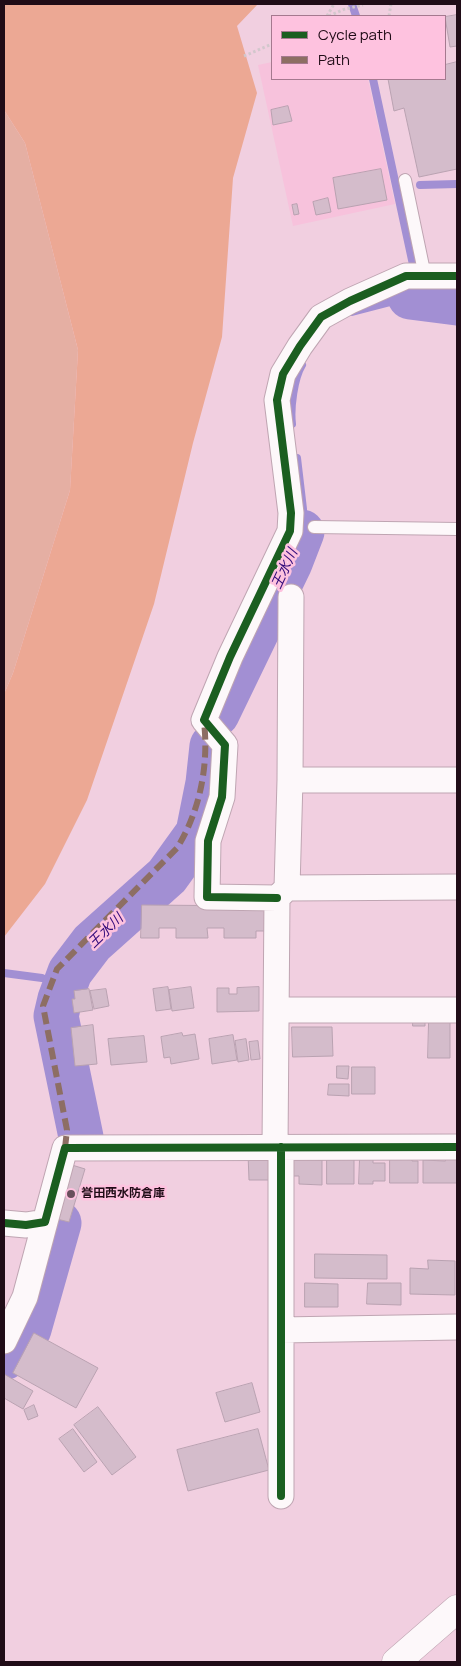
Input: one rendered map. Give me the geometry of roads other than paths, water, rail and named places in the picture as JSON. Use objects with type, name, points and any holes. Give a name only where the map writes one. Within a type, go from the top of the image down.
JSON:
[{"type":"highway","points":[[396,1662],[457,1609]]},
{"type":"street","points":[[457,276],[406,276],[350,301],[321,317],[283,374],[277,400],[291,513],[290,531],[230,657],[204,720],[225,745],[222,797],[208,841],[207,897],[457,887]]},
{"type":"street","points":[[282,1496],[277,1010],[282,893],[290,780],[291,597]]},
{"type":"street","points":[[290,780],[457,780]]},
{"type":"street","points":[[277,1010],[457,1010]]},
{"type":"street","points":[[4,1341],[25,1297],[65,1148],[457,1147]]},
{"type":"street","points":[[4,1223],[26,1225],[45,1222]]},
{"type":"street","points":[[281,1330],[457,1327]]},
{"type":"lane","points":[[405,180],[425,276]]},
{"type":"lane","points":[[314,527],[457,529]]},
{"type":"waterway","points":[[352,4],[356,15]]},
{"type":"waterway","points":[[352,312],[410,297],[415,274],[373,80]]},
{"type":"waterway","points":[[420,185],[457,184]]},
{"type":"waterway","name":"王水川","points":[[410,297],[457,303]]},
{"type":"waterway","points":[[292,424],[293,393],[302,365]]},
{"type":"waterway","points":[[297,458],[303,521]]},
{"type":"waterway","name":"王水川","points":[[217,714],[290,563],[302,532]]},
{"type":"waterway","name":"王水川","points":[[81,1137],[56,1016],[60,999],[70,972],[92,943],[167,876],[198,833],[208,783],[212,746]]},
{"type":"waterway","points":[[4,973],[42,978]]},
{"type":"waterway","name":"王水川","points":[[61,982],[66,982]]},
{"type":"waterway","name":"王水川","points":[[4,1358],[11,1354],[29,1329],[59,1223]]},
{"type":"place","name":"誉田西水防倉庫","points":[[71,1194]]}]
